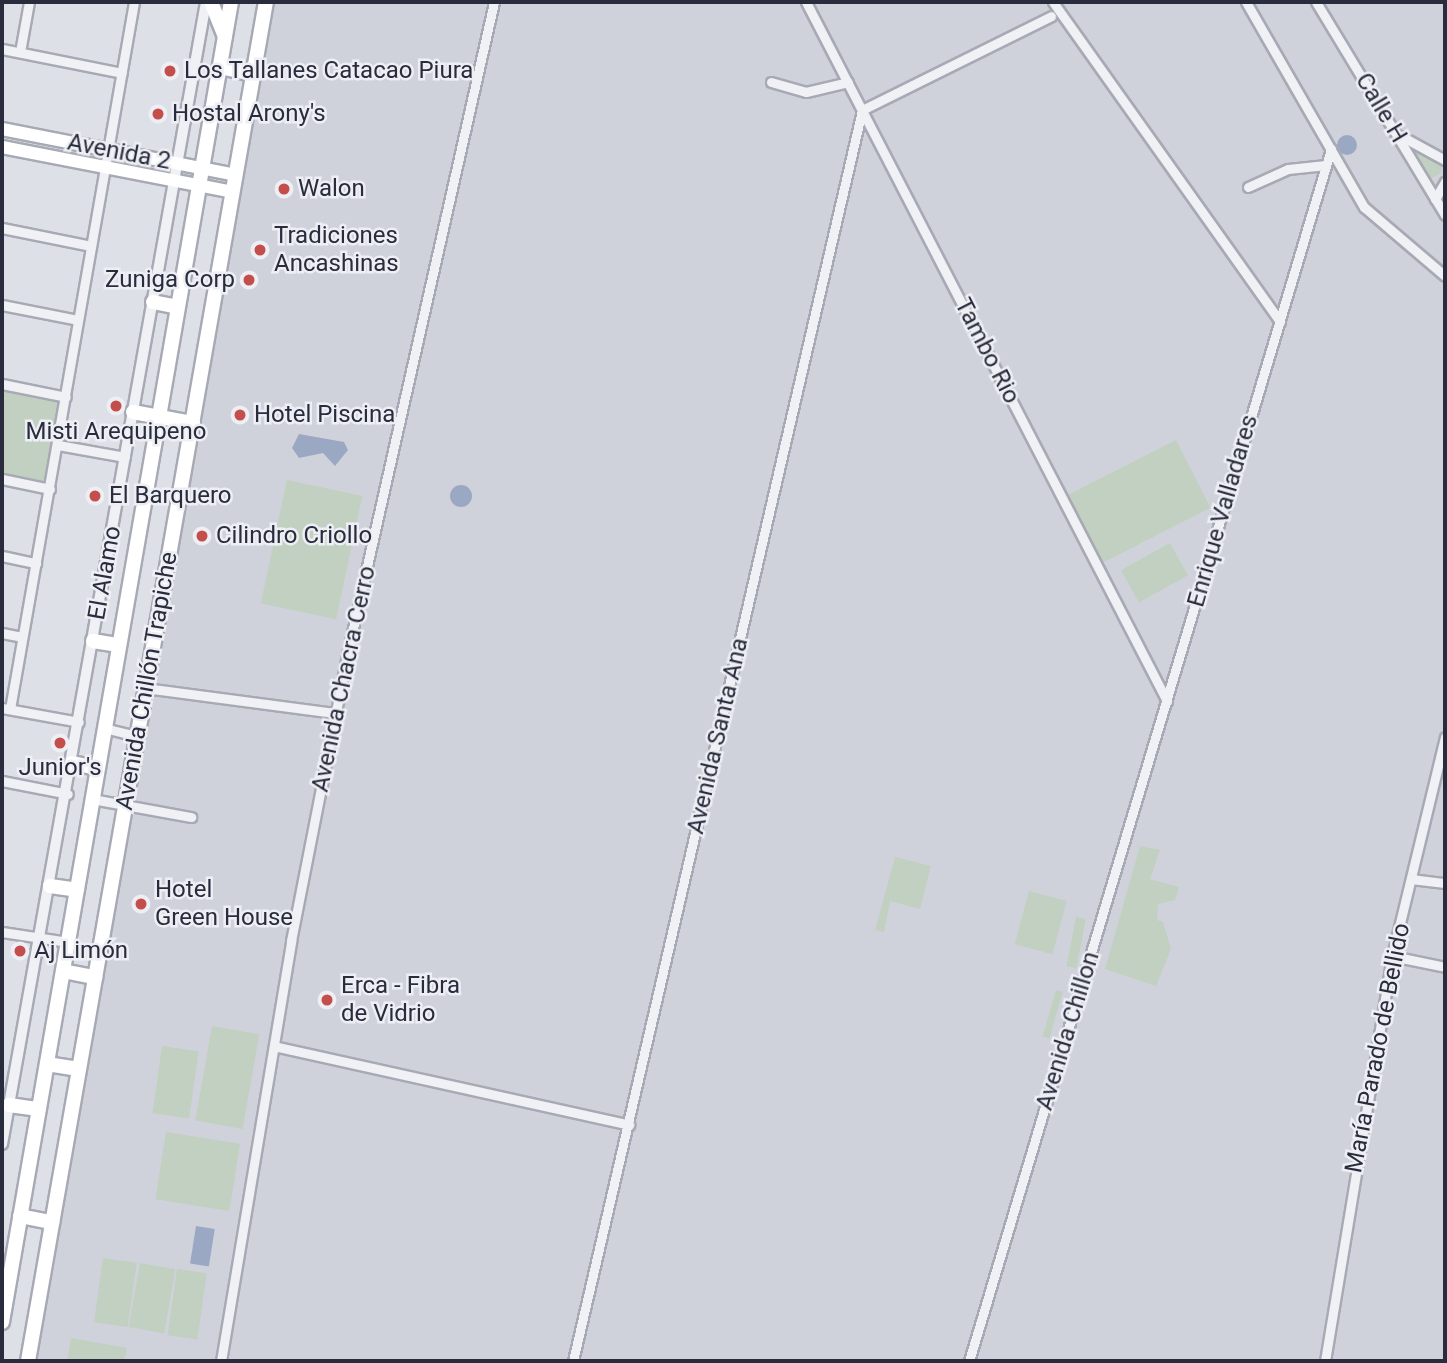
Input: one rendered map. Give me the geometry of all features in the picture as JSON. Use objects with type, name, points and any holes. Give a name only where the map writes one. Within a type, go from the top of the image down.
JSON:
[{"type":"main road","points":[[208,2],[225,36]]},
{"type":"main road","name":"Avenida Chillón Trapiche","points":[[2,1322],[6,1277],[20,1216],[47,1064],[231,2]]},
{"type":"main road","name":"Avenida Chillón Trapiche","points":[[28,1361],[266,2]]},
{"type":"main road","points":[[220,67],[253,74]]},
{"type":"main road","name":"Avenida 2","points":[[2,129],[236,175]]},
{"type":"main road","name":"Avenida 2","points":[[2,147],[233,192]]},
{"type":"main road","points":[[153,302],[178,307]]},
{"type":"main road","points":[[133,412],[193,423]]},
{"type":"main road","points":[[93,641],[119,645]]},
{"type":"main road","points":[[72,763],[97,768]]},
{"type":"main road","points":[[50,886],[77,890]]},
{"type":"main road","points":[[63,971],[95,976]]},
{"type":"main road","points":[[47,1064],[79,1069]]},
{"type":"main road","points":[[9,1105],[39,1109]]},
{"type":"main road","points":[[20,1216],[52,1222]]},
{"type":"street","points":[[20,52],[29,2]]},
{"type":"street","points":[[79,722],[6,709],[23,637],[58,445],[134,2]]},
{"type":"street","name":"El Alamo","points":[[2,1144],[68,794],[176,163],[208,2]]},
{"type":"street","name":"Avenida Chacra Cerro","points":[[221,1361],[274,1046],[336,713],[494,2]]},
{"type":"street","name":"Tambo Rio","points":[[806,2],[1167,701]]},
{"type":"street","points":[[1053,2],[1280,321]]},
{"type":"street","points":[[1245,2],[1331,149],[1381,226],[1445,276]]},
{"type":"street","name":"Calle H","points":[[1316,2],[1445,215]]},
{"type":"street","points":[[862,110],[1051,16]]},
{"type":"street","points":[[2,49],[122,73]]},
{"type":"street","points":[[771,82],[806,92],[848,82]]},
{"type":"street","name":"Avenida Santa Ana","points":[[573,1361],[862,110]]},
{"type":"street","points":[[1399,135],[1445,160]]},
{"type":"street","name":"Enrique Valladares","points":[[1167,701],[1331,149]]},
{"type":"street","points":[[1248,187],[1288,169],[1326,165]]},
{"type":"street","points":[[1435,199],[1445,181]]},
{"type":"street","points":[[2,228],[91,246]]},
{"type":"street","points":[[2,305],[78,320]]},
{"type":"street","points":[[2,384],[66,397]]},
{"type":"street","points":[[58,445],[125,457]]},
{"type":"street","points":[[2,480],[50,489]]},
{"type":"street","points":[[2,556],[36,563]]},
{"type":"street","points":[[2,633],[23,637]]},
{"type":"street","points":[[145,688],[336,713]]},
{"type":"street","name":"Avenida Chillon","points":[[969,1361],[1167,701]]},
{"type":"street","points":[[104,728],[137,736]]},
{"type":"street","name":"María Parado de Bellido","points":[[1325,1361],[1392,956],[1445,737]]},
{"type":"street","points":[[2,781],[68,794]]},
{"type":"street","points":[[92,799],[191,817]]},
{"type":"street","points":[[1411,878],[1445,883]]},
{"type":"street","points":[[2,932],[68,942]]},
{"type":"street","points":[[1392,956],[1445,967]]},
{"type":"street","points":[[274,1046],[629,1125]]},
{"type":"shaded area","points":[[272,2],[1445,2],[1445,1361],[36,1361]]},
{"type":"green space","points":[[1411,150],[1442,166],[1441,173],[1430,179]]},
{"type":"green space","points":[[2,388],[61,399],[44,482],[2,474]]},
{"type":"green space","points":[[1176,440],[1211,508],[1101,564],[1066,496]]},
{"type":"green space","points":[[287,480],[362,496],[336,619],[261,603]]},
{"type":"green space","points":[[1170,543],[1188,575],[1139,603],[1121,570]]},
{"type":"green space","points":[[1140,846],[1160,850],[1150,879],[1179,887],[1175,900],[1158,904],[1157,920],[1163,922],[1171,949],[1156,986],[1105,969]]},
{"type":"green space","points":[[895,857],[931,866],[920,909],[890,901],[884,932],[875,930]]},
{"type":"green space","points":[[1029,891],[1067,901],[1052,954],[1015,944]]},
{"type":"green space","points":[[1076,917],[1086,919],[1076,968],[1066,966]]},
{"type":"green space","points":[[1056,990],[1063,992],[1049,1038],[1043,1036]]},
{"type":"green space","points":[[212,1026],[259,1034],[243,1129],[195,1121]]},
{"type":"green space","points":[[162,1046],[199,1051],[189,1118],[153,1113]]},
{"type":"green space","points":[[166,1132],[240,1144],[229,1211],[155,1199]]},
{"type":"green space","points":[[103,1258],[137,1263],[128,1327],[94,1322]]},
{"type":"green space","points":[[140,1263],[175,1269],[164,1333],[129,1327]]},
{"type":"green space","points":[[177,1269],[207,1273],[197,1340],[168,1335]]},
{"type":"green space","points":[[71,1338],[127,1348],[124,1361],[67,1361]]},
{"type":"water","points":[[1347,135],[1354,138],[1357,145],[1354,152],[1347,155],[1340,152],[1337,145],[1340,138]]},
{"type":"water","points":[[299,434],[344,442],[348,450],[335,466],[323,453],[299,458],[292,448]]},
{"type":"water","points":[[461,485],[469,488],[472,496],[469,504],[461,507],[453,504],[450,496],[453,488]]},
{"type":"water","points":[[196,1226],[215,1229],[209,1267],[190,1264]]},
{"type":"place","name":"Los Tallanes Catacao Piura","points":[[170,71]]},
{"type":"place","name":"Hostal Arony's","points":[[158,114]]},
{"type":"place","name":"Walon","points":[[284,189]]},
{"type":"place","name":"Tradiciones Ancashinas","points":[[260,250]]},
{"type":"place","name":"Zuniga Corp","points":[[249,280]]},
{"type":"place","name":"Misti Arequipeno","points":[[116,406]]},
{"type":"place","name":"Hotel Piscina","points":[[240,415]]},
{"type":"place","name":"El Barquero","points":[[95,496]]},
{"type":"place","name":"Cilindro Criollo","points":[[202,536]]},
{"type":"place","name":"Junior's","points":[[60,743]]},
{"type":"place","name":"Hotel Green House","points":[[141,904]]},
{"type":"place","name":"Aj Limón","points":[[20,951]]},
{"type":"place","name":"Erca - Fibra de Vidrio","points":[[327,1000]]}]
